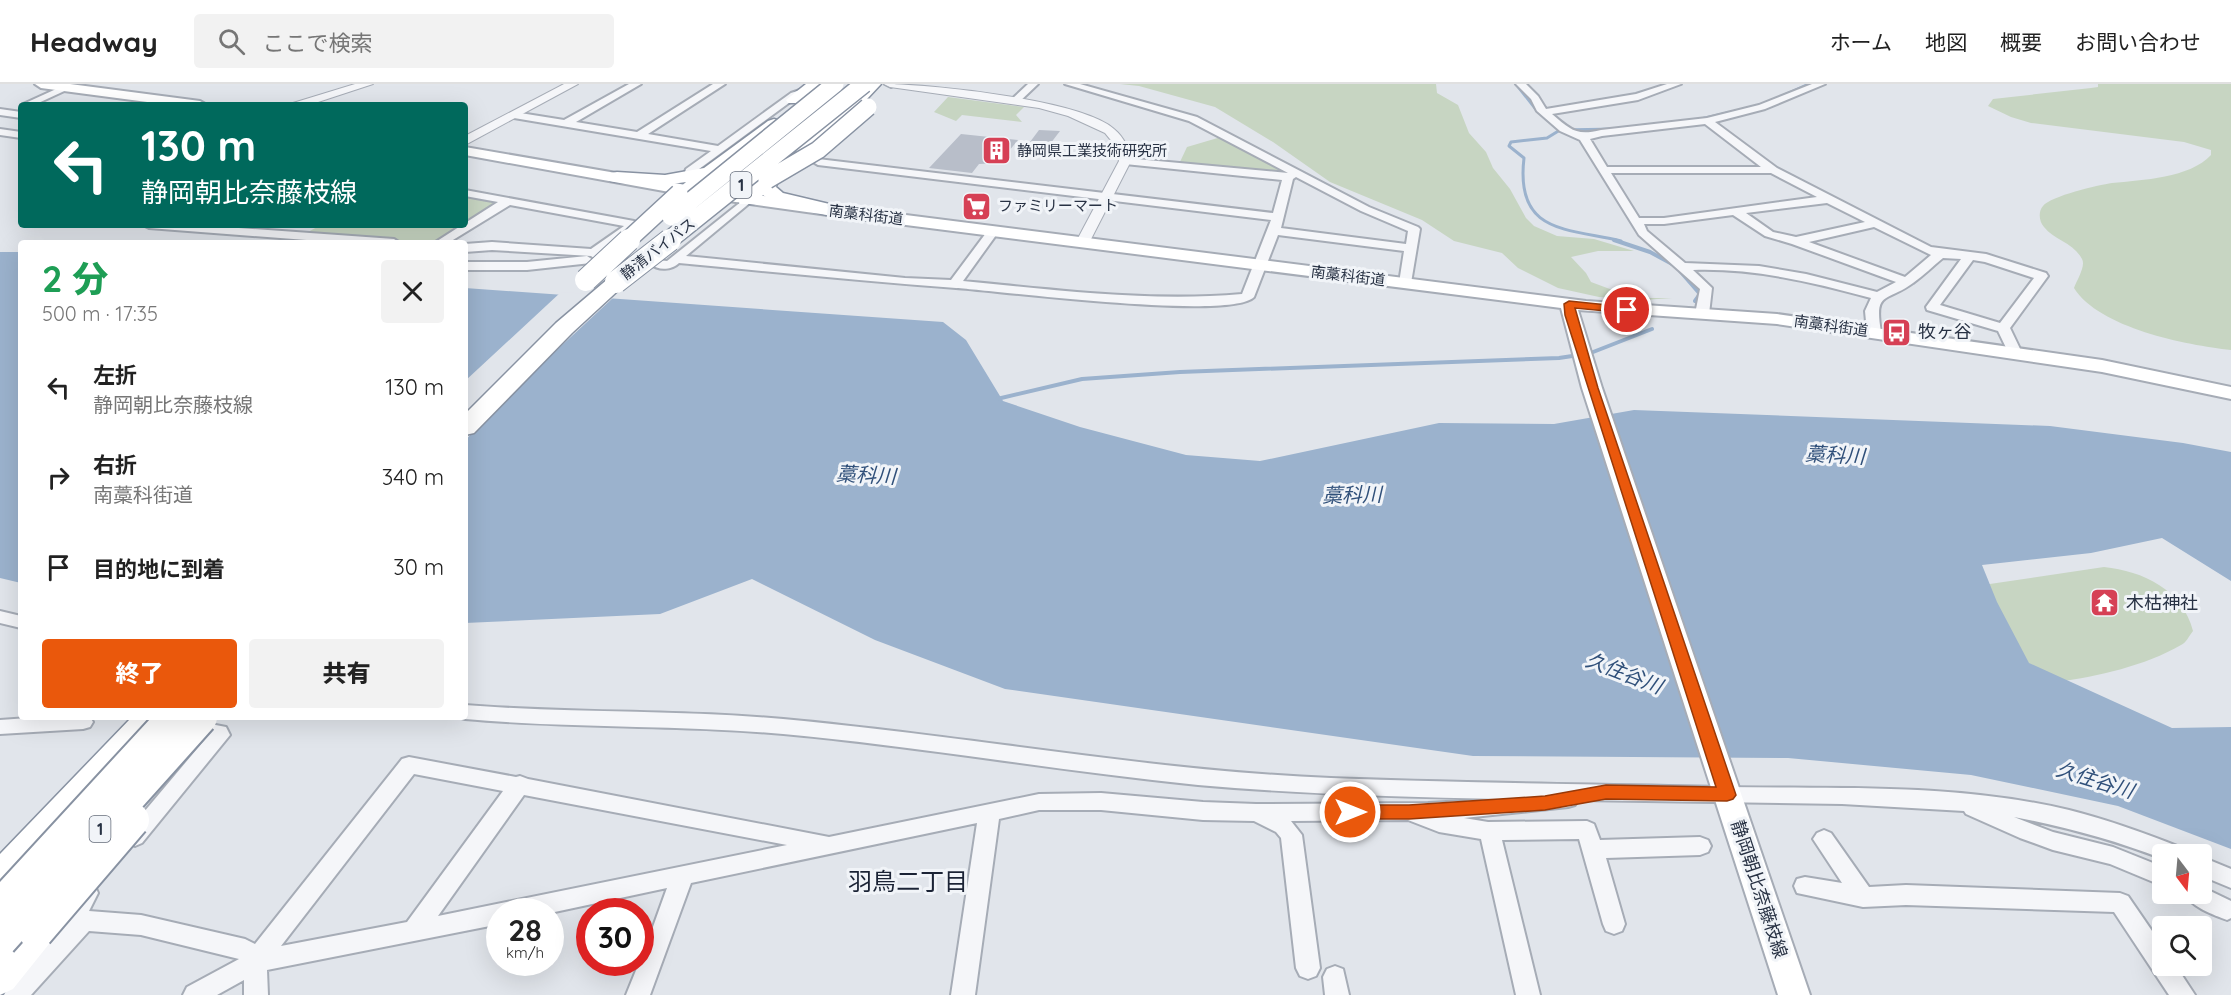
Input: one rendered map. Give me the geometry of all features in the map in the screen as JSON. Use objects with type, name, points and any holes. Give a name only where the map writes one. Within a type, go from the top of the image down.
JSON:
[{"type":"highway","name":"1","points":[[536,346],[638,230],[696,176],[804,95],[828,84]]},
{"type":"highway","name":"静清バイパス","points":[[468,425],[536,346],[652,233],[835,84]]},
{"type":"highway","name":"静清バイパス","points":[[468,400],[536,346],[564,328],[616,282],[736,189],[864,84]]},
{"type":"highway","name":"1","points":[[747,200],[846,112],[873,84]]},
{"type":"highway","name":"1","points":[[536,346],[770,179],[818,150],[891,84]]},
{"type":"highway","name":"1","points":[[616,177],[665,180],[687,184],[711,171],[804,95]]},
{"type":"highway","name":"1","points":[[768,182],[767,189],[777,197],[835,211]]},
{"type":"highway","name":"1","points":[[0,878],[136,720]]},
{"type":"highway","name":"1","points":[[0,907],[172,720]]},
{"type":"highway","name":"1","points":[[0,940],[197,720]]},
{"type":"highway","name":"1","points":[[0,977],[218,720]]},
{"type":"main road","points":[[40,84],[71,86],[180,102]]},
{"type":"main road","points":[[468,152],[616,177]]},
{"type":"main road","name":"南藁科街道","points":[[687,184],[747,200],[1569,304],[1754,316],[1874,332],[2102,366],[2231,393]]},
{"type":"main road","name":"静岡朝比奈藤枝線","points":[[1569,304],[1570,315],[1592,388],[1794,995]]},
{"type":"street","points":[[307,102],[367,84]]},
{"type":"street","points":[[468,139],[572,84]]},
{"type":"street","points":[[567,123],[636,84]]},
{"type":"street","points":[[638,136],[720,84]]},
{"type":"street","points":[[891,84],[1015,101],[1062,110],[1100,124],[1115,136],[1122,148],[1125,161],[1083,242]]},
{"type":"street","points":[[1015,101],[1033,84]]},
{"type":"street","points":[[1070,84],[1193,118],[1293,175],[1414,229],[1405,283]]},
{"type":"street","points":[[1521,84],[1545,112],[1564,129],[1584,138],[1642,232],[1706,288],[1702,314]]},
{"type":"street","points":[[1584,138],[1601,133],[1707,121],[1762,107],[1820,84]]},
{"type":"street","points":[[1545,112],[1638,97],[1669,85]]},
{"type":"street","points":[[33,102],[71,86]]},
{"type":"street","points":[[468,248],[492,246],[594,253],[687,184],[690,171],[794,95],[804,95]]},
{"type":"street","points":[[514,115],[720,149]]},
{"type":"street","points":[[1707,121],[1773,170],[1928,250],[1940,254],[1970,256],[2042,276],[2003,328]]},
{"type":"street","points":[[0,132],[18,135]]},
{"type":"street","points":[[1125,161],[1293,175]]},
{"type":"street","points":[[818,162],[1277,218]]},
{"type":"street","points":[[1604,170],[1773,170]]},
{"type":"street","points":[[679,259],[905,282],[955,284],[1133,301],[1193,302],[1248,297],[1262,265],[1293,175]]},
{"type":"street","points":[[468,194],[633,224]]},
{"type":"street","points":[[1637,221],[1664,221],[1828,199]]},
{"type":"street","points":[[657,264],[670,265],[679,259],[683,252],[747,200]]},
{"type":"street","points":[[468,226],[508,201]]},
{"type":"street","points":[[1734,211],[1769,234],[1796,241],[1868,270],[1907,282]]},
{"type":"street","points":[[1796,241],[1877,224]]},
{"type":"street","points":[[192,228],[355,240]]},
{"type":"street","points":[[291,235],[304,228]]},
{"type":"street","points":[[445,240],[464,228]]},
{"type":"street","points":[[955,284],[993,231]]},
{"type":"street","points":[[1274,231],[1410,248]]},
{"type":"street","points":[[468,266],[527,266],[599,258],[594,253]]},
{"type":"street","points":[[1874,332],[1871,311],[1878,296],[1907,282],[1940,254]]},
{"type":"street","points":[[1970,256],[1932,307],[2003,328],[2015,353]]},
{"type":"street","points":[[1684,267],[1722,265],[1794,273],[1878,296]]},
{"type":"street","points":[[0,617],[18,621]]},
{"type":"street","points":[[469,714],[798,727],[1208,779],[1328,786],[1606,792],[1726,790],[1959,802],[2044,812],[2110,828],[2152,845]]},
{"type":"street","points":[[0,862],[136,720]]},
{"type":"street","points":[[155,720],[219,732],[220,735],[85,896],[75,916],[83,921],[141,925],[245,948],[255,962],[256,995]]},
{"type":"street","points":[[0,727],[83,722]]},
{"type":"street","points":[[255,962],[409,765],[520,784],[829,844]]},
{"type":"street","points":[[414,931],[520,784]]},
{"type":"street","points":[[564,901],[682,878],[829,844],[989,813],[1028,803],[1067,799],[1205,811],[1409,812],[1545,803],[1606,792]]},
{"type":"street","points":[[1959,802],[2027,832],[2113,856],[2152,872]]},
{"type":"street","points":[[1255,812],[1283,826],[1292,835],[1308,968]]},
{"type":"street","points":[[1409,812],[1439,823],[1488,831],[1587,830],[1614,924]]},
{"type":"street","points":[[963,995],[989,813]]},
{"type":"street","points":[[1488,831],[1528,995]]},
{"type":"street","points":[[1824,839],[1863,897]]},
{"type":"street","points":[[1593,849],[1700,846]]},
{"type":"street","points":[[2212,870],[2231,879]]},
{"type":"street","points":[[638,995],[682,878]]},
{"type":"street","points":[[1805,886],[1863,897],[1906,895],[2120,903],[2152,950]]},
{"type":"street","points":[[2212,902],[2227,910]]},
{"type":"street","points":[[195,995],[255,962],[486,917]]},
{"type":"street","points":[[16,995],[83,921]]},
{"type":"street","points":[[2170,976],[2183,995]]},
{"type":"green space","points":[[1120,84],[1436,84],[1437,93],[1458,105],[1469,133],[1486,152],[1493,168],[1510,189],[1526,218],[1534,226],[1557,236],[1594,239],[1634,251],[1598,251],[1571,257],[1591,282],[1634,298],[1672,298],[1644,300],[1599,297],[1558,288],[1518,268],[1502,253],[1454,241],[1422,220],[1330,182],[1273,142],[1215,107],[1139,86]]},
{"type":"green space","points":[[2098,84],[2231,84],[2231,350],[2168,339],[2123,324],[2103,314],[2086,302],[2074,288],[2081,273],[2082,259],[2074,249],[2042,225],[2041,208],[2055,198],[2105,184],[2151,179],[2178,173],[2202,163],[2211,155],[2211,150],[2184,142],[2031,123],[1988,106],[1993,99],[2098,87]]},
{"type":"green space","points":[[948,97],[1024,107],[1016,115],[1022,122],[962,115],[956,121],[934,112]]},
{"type":"green space","points":[[1221,137],[1288,173],[1285,175],[1179,164],[1187,147]]},
{"type":"green space","points":[[468,198],[500,203],[468,222]]},
{"type":"green space","points":[[315,228],[458,228],[438,240],[390,240],[304,234]]},
{"type":"green space","points":[[2104,567],[2147,578],[2171,594],[2188,617],[2193,631],[2184,643],[2137,664],[2058,682],[1935,608],[1983,585]]},
{"type":"water","points":[[0,252],[18,252],[18,582],[0,578]]},
{"type":"water","points":[[468,288],[943,322],[966,340],[1003,401],[1080,427],[1186,455],[1260,461],[1439,423],[1554,424],[1634,410],[2050,426],[2183,443],[2231,452],[2231,581],[2162,538],[2091,553],[1982,565],[1997,602],[2029,663],[2172,728],[2231,727],[2231,849],[2118,806],[1971,775],[1788,758],[1473,756],[1005,689],[875,640],[752,579],[660,614],[468,623]]},
{"type":"pier","points":[[561,292],[615,296],[490,412],[468,438],[468,378]]},
{"type":"building","points":[[1039,130],[1060,131],[1044,152],[1024,150]]},
{"type":"building","name":"静岡県工業技術研究所","points":[[961,134],[1018,140],[999,163],[979,164],[972,173],[929,168]]},
{"type":"waterway","points":[[1516,84],[1538,112]]},
{"type":"waterway","points":[[1784,95],[1809,84]]},
{"type":"waterway","points":[[1701,119],[1727,113]]},
{"type":"waterway","points":[[1615,129],[1560,130],[1547,138],[1511,142],[1509,146],[1524,158],[1523,183],[1527,201],[1536,214],[1548,223],[1563,229],[1621,241]]},
{"type":"waterway","points":[[1614,240],[1650,252],[1674,265]]},
{"type":"waterway","points":[[1680,271],[1700,294],[1695,301]]},
{"type":"waterway","points":[[1588,354],[1652,329]]},
{"type":"waterway","points":[[997,399],[1082,379],[1180,372],[1559,358],[1579,355]]},
{"type":"place","name":"静岡県工業技術研究所","points":[[996,151]]},
{"type":"place","name":"ファミリーマート","points":[[977,206]]},
{"type":"place","name":"牧ヶ谷","points":[[1897,332]]},
{"type":"place","name":"木枯神社","points":[[2105,603]]},
{"type":"district","name":"羽鳥二丁目","points":[[908,882]]},
{"type":"route","points":[[1350,812],[1409,812],[1545,803],[1606,792],[1727,795],[1592,388],[1570,315],[1569,304],[1627,310]]},
{"type":"water label","name":"藁科川","points":[[1835,455]]},
{"type":"water label","name":"藁科川","points":[[866,475]]},
{"type":"water label","name":"藁科川","points":[[1352,495]]},
{"type":"water label","name":"久住谷川","points":[[1624,673]]},
{"type":"water label","name":"久住谷川","points":[[2095,780]]}]
